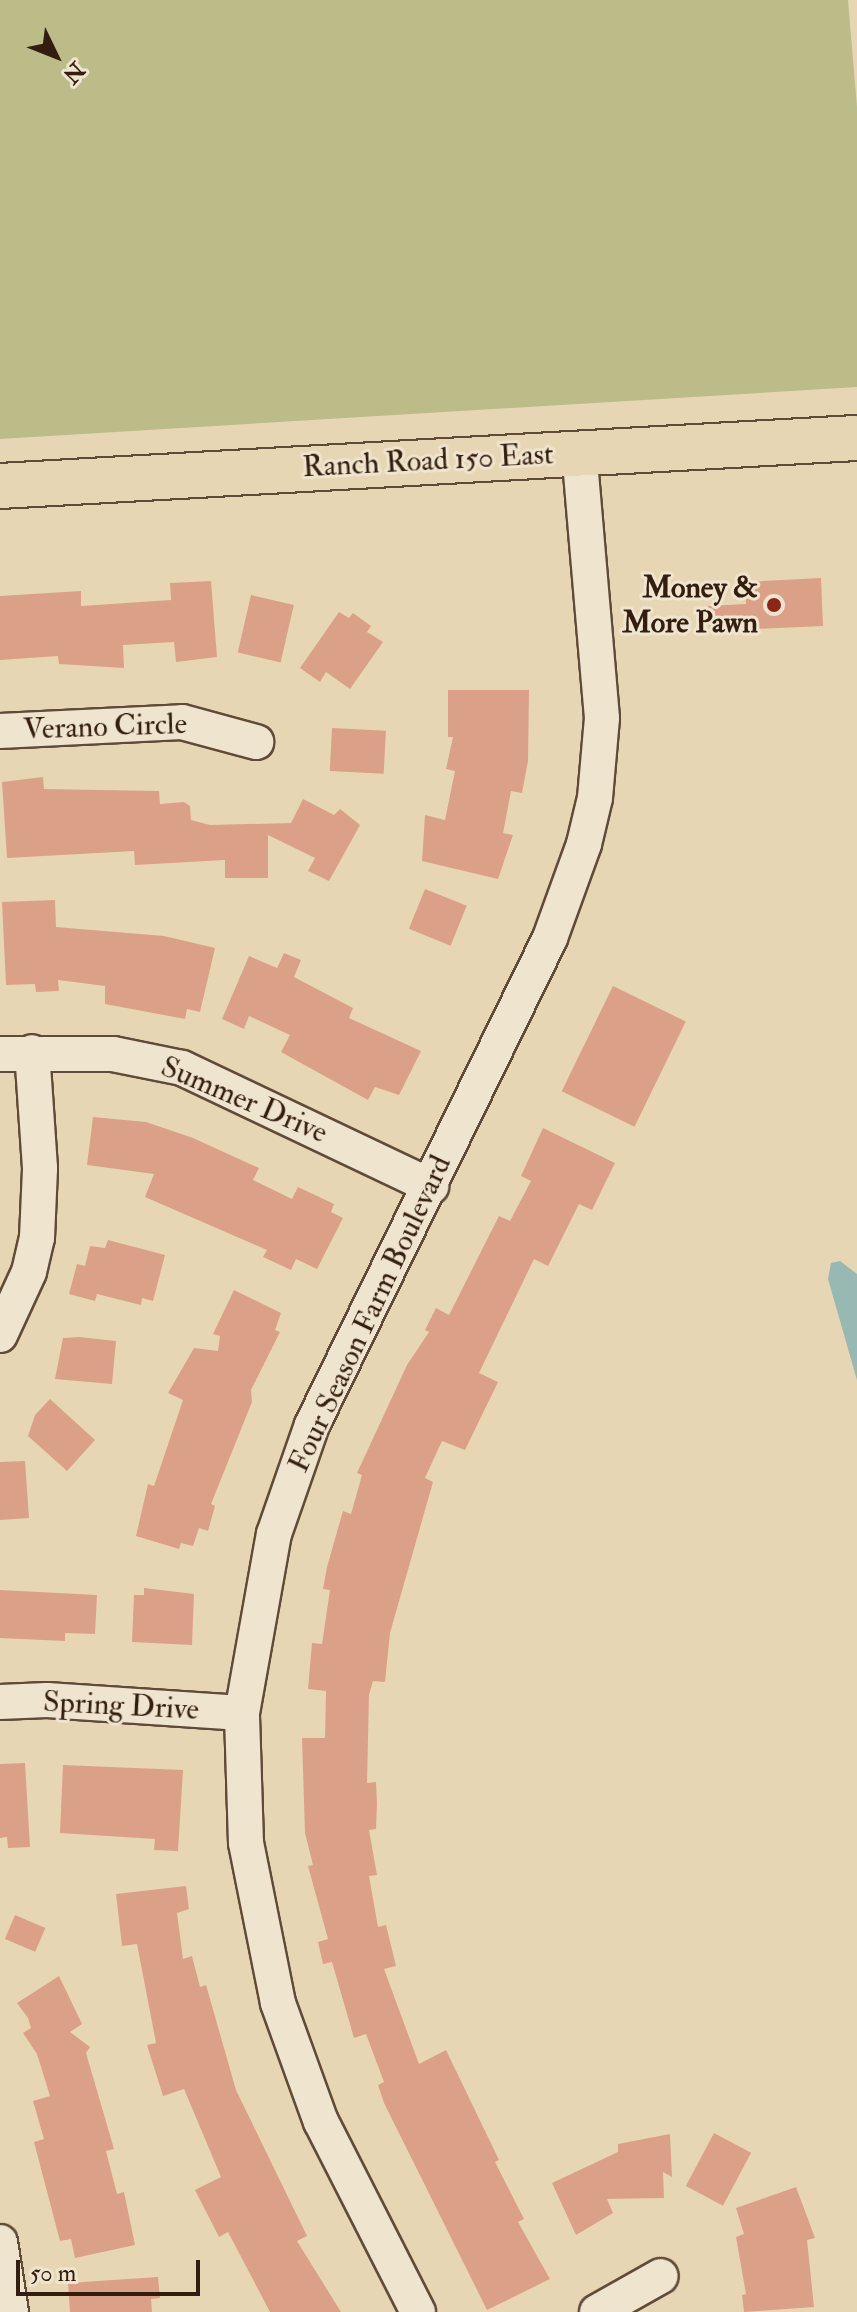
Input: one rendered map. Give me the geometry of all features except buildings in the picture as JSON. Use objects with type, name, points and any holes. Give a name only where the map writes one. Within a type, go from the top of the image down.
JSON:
[{"type":"main road","name":"Ranch Road 150 East","points":[[0,486],[857,438]]},
{"type":"street","name":"Four Season Farm Boulevard","points":[[418,2312],[321,2122],[278,2003],[251,1883],[242,1788],[242,1713],[260,1593],[293,1474],[334,1377],[431,1186],[550,938],[595,798],[602,718],[579,452]]},
{"type":"street","name":"Verano Circle","points":[[0,731],[182,722],[256,742]]},
{"type":"street","name":"Summer Drive","points":[[16,1053],[113,1054],[182,1068],[431,1186]]},
{"type":"street","points":[[0,1335],[29,1272],[37,1238],[40,1168],[16,1053]]},
{"type":"street","name":"Spring Drive","points":[[0,1702],[47,1700],[242,1713]]},
{"type":"street","points":[[0,2242],[11,2312]]},
{"type":"street","points":[[597,2312],[661,2276]]},
{"type":"green space","points":[[0,0],[848,0],[857,107],[857,387],[0,439]]},
{"type":"water","points":[[840,1261],[857,1274],[857,1380],[828,1279],[831,1263]]},
{"type":"place","name":"Money & More Pawn","points":[[774,605]]}]
